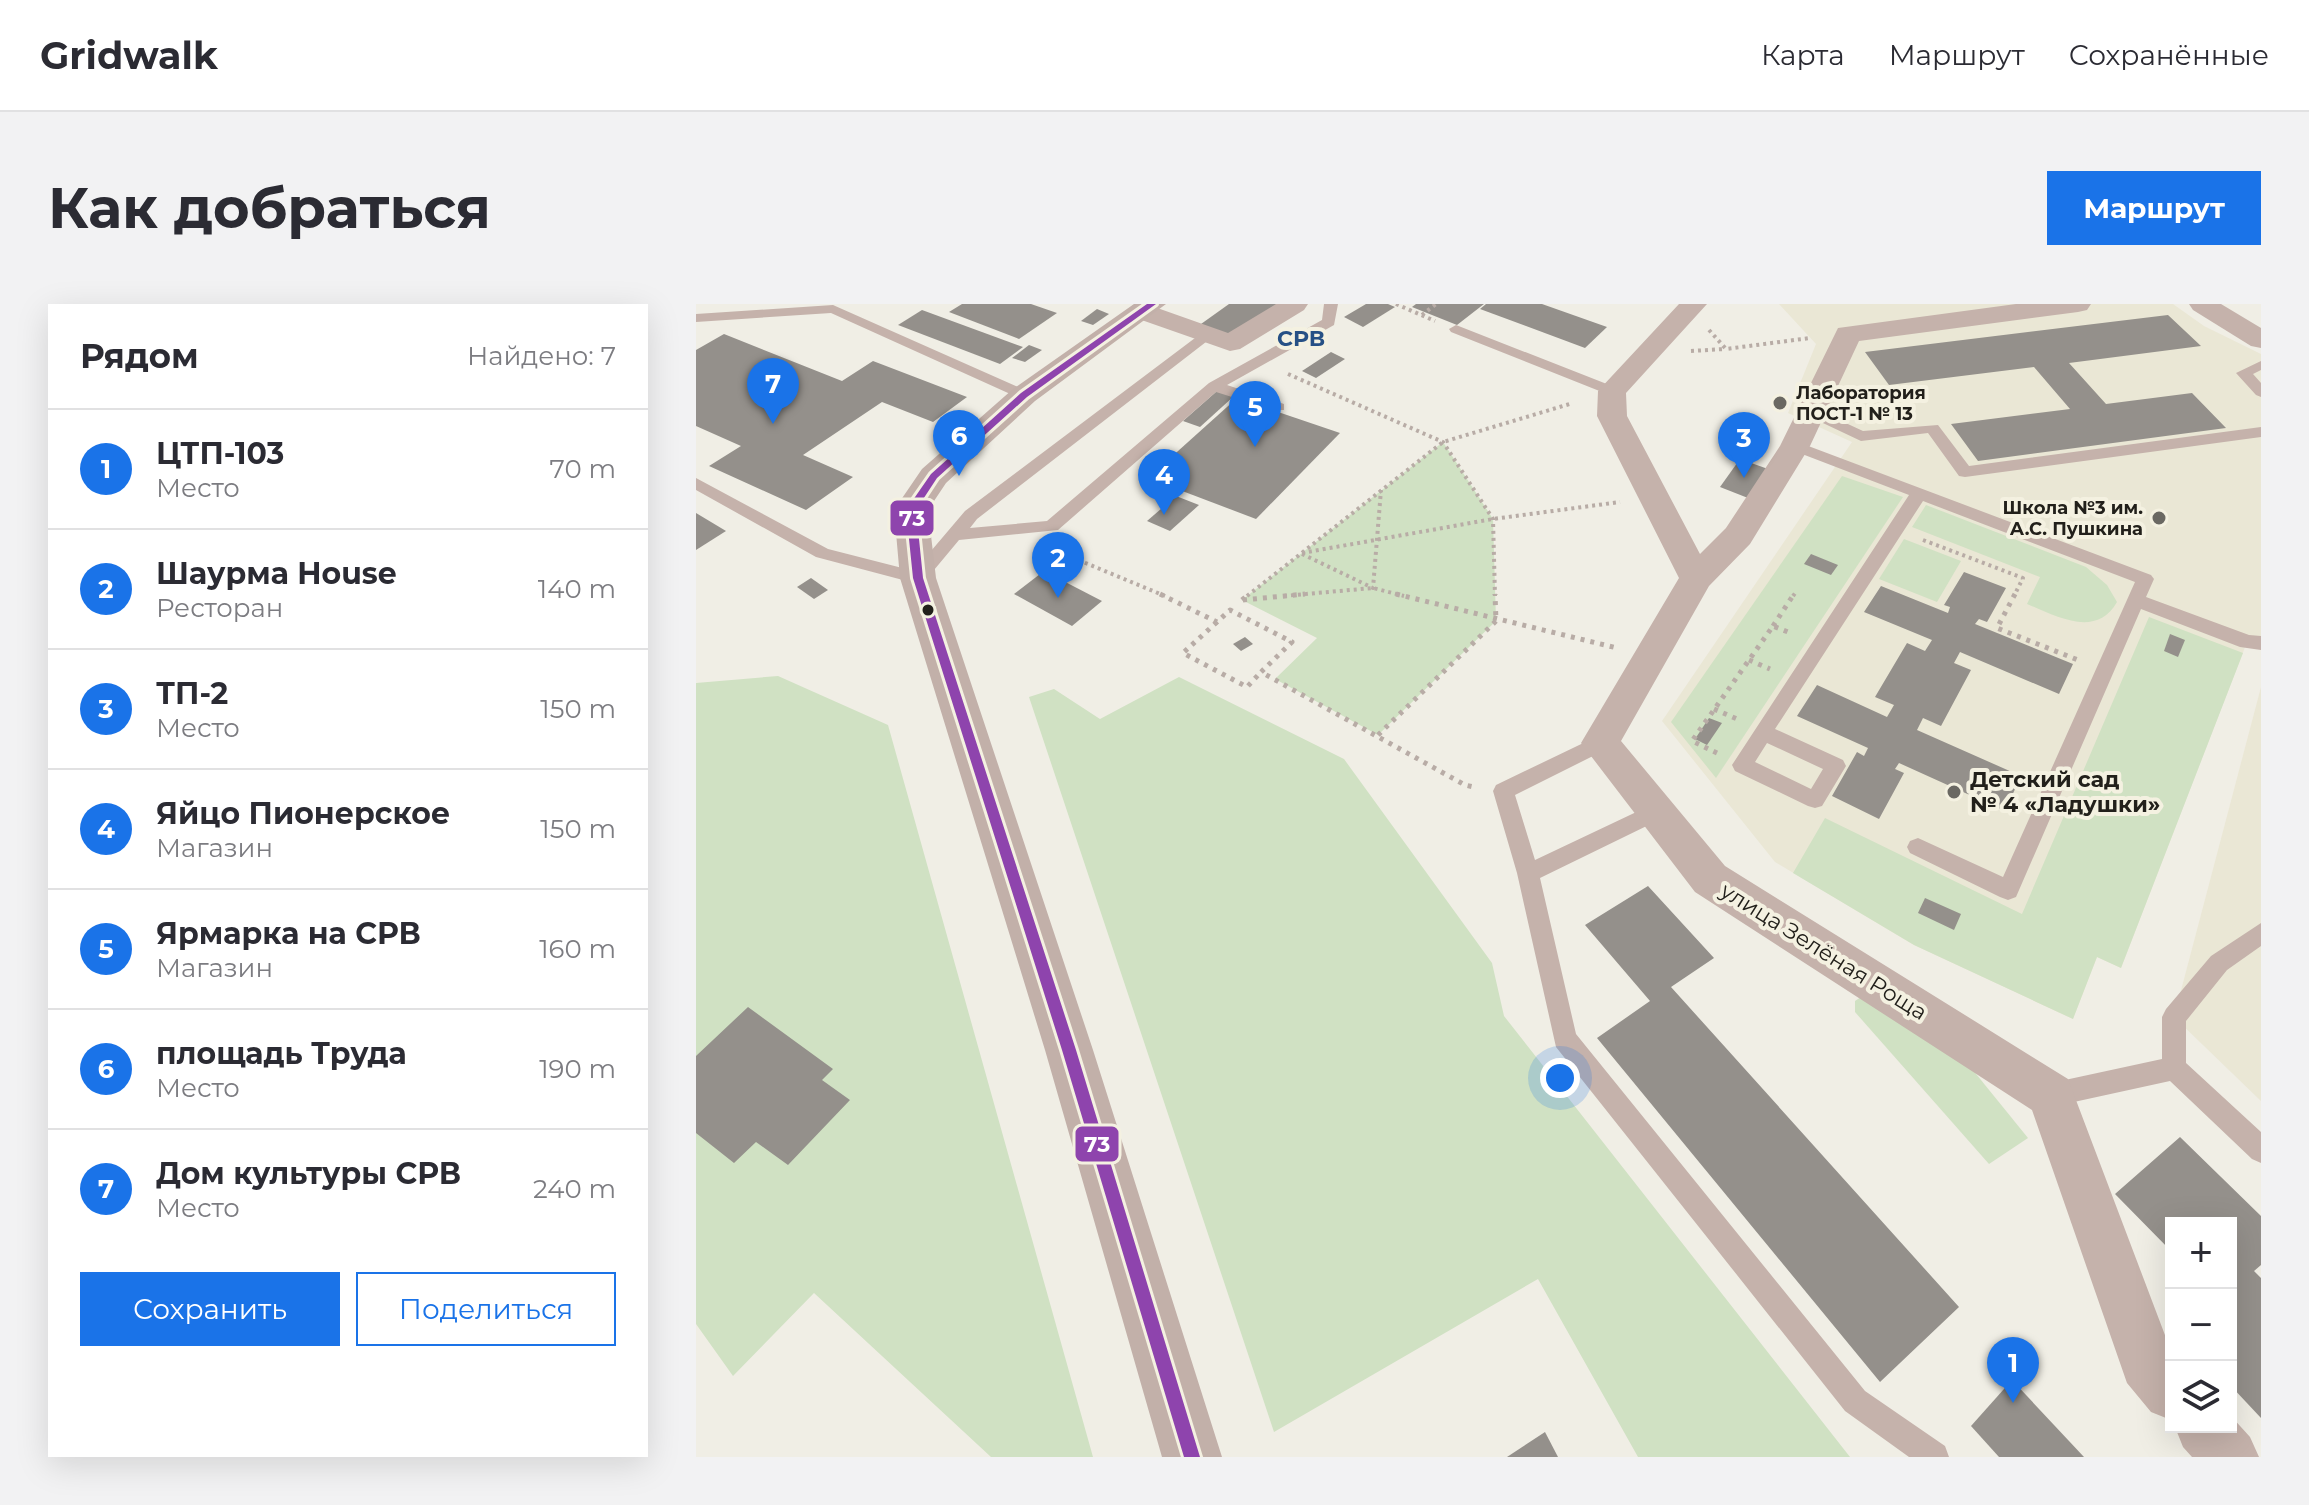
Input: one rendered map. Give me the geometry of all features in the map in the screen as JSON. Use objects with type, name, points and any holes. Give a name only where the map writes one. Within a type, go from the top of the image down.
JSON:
[{"type":"street","points":[[1192,1457],[1069,1050],[918,578],[911,510],[934,476],[1024,395],[1147,307],[1230,343],[1295,304]]},
{"type":"street","points":[[1600,743],[1696,578],[1738,536],[1803,429],[1848,334],[2078,304]]},
{"type":"street","points":[[2202,304],[2261,340]]},
{"type":"street","points":[[1687,305],[1612,391],[1612,416],[1696,578]]},
{"type":"street","name":"улица Зелёная Роща","points":[[1600,743],[1710,879],[2051,1095]]},
{"type":"street","points":[[2051,1095],[2146,1364],[2165,1385]]},
{"type":"street","points":[[2208,1433],[2230,1457]]},
{"type":"lane","points":[[955,535],[1052,526],[1214,386],[1329,322],[1331,304]]},
{"type":"lane","points":[[696,318],[834,306],[1024,395]]},
{"type":"lane","points":[[1456,329],[1612,391]]},
{"type":"lane","points":[[696,483],[822,553],[918,578],[971,515],[1208,335]]},
{"type":"lane","points":[[2261,365],[2243,373],[2261,392]]},
{"type":"lane","points":[[1214,386],[1279,407]]},
{"type":"lane","points":[[1803,429],[1861,436],[1932,428],[1965,472],[2261,432]]},
{"type":"lane","points":[[1803,429],[1920,492],[2145,579],[2008,890],[1918,847]]},
{"type":"lane","points":[[1763,732],[1836,766],[1815,800],[1742,765],[1763,732],[1819,646],[1896,530],[1920,492]]},
{"type":"lane","points":[[2136,600],[2247,642],[2261,643]]},
{"type":"lane","points":[[1600,743],[1503,791],[1528,873],[1565,1039],[1855,1401],[1934,1457]]},
{"type":"lane","points":[[1528,873],[1656,812]]},
{"type":"lane","points":[[2261,933],[2219,963],[2174,1017],[2174,1068],[2261,1150]]},
{"type":"lane","points":[[2051,1095],[2174,1068]]},
{"type":"path","points":[[1396,304],[1421,315],[1436,304]]},
{"type":"path","points":[[1687,305],[1726,349],[1848,334]]},
{"type":"path","points":[[1302,383],[1443,442],[1493,519],[1496,621],[1378,735]]},
{"type":"path","points":[[1373,588],[1242,600],[1443,442],[1612,391]]},
{"type":"path","points":[[1373,588],[1381,490]]},
{"type":"path","points":[[1301,554],[1493,519],[1654,497]]},
{"type":"path","points":[[1896,530],[2023,578],[1997,628],[2104,671]]},
{"type":"path","points":[[1062,553],[1167,597],[1217,622]]},
{"type":"path","points":[[1301,554],[1373,588],[1496,621],[1652,656]]},
{"type":"path","points":[[1742,765],[1692,741],[1796,592]]},
{"type":"path","points":[[1230,610],[1292,642],[1247,687],[1183,653],[1217,622],[1230,610]]},
{"type":"path","points":[[1773,626],[1819,646]]},
{"type":"path","points":[[1261,672],[1465,785],[1503,791]]},
{"type":"shaded area","name":"Детский сад № 4 «Ладушки»","points":[[1779,304],[2173,304],[2204,326],[2261,354],[2261,636],[2247,642],[2121,968],[2097,957],[2073,1019],[1914,945],[1775,862],[1662,721],[1852,442],[1788,413],[1816,344]]},
{"type":"shaded area","points":[[2261,687],[2261,1101],[2174,1017]]},
{"type":"green space","points":[[1443,442],[1493,519],[1496,621],[1378,735],[1275,679],[1317,638],[1242,600]]},
{"type":"green space","points":[[1842,476],[1903,497],[1716,778],[1671,722]]},
{"type":"green space","points":[[1926,505],[2086,567],[2107,585],[2117,602],[2098,620],[2087,622],[2063,618],[2027,604],[2040,577],[1912,527]]},
{"type":"green space","points":[[1904,539],[1961,561],[1937,602],[1879,579]]},
{"type":"green space","points":[[2149,617],[2243,653],[2121,968],[2097,957],[2073,1019],[1914,945],[1793,873],[1825,818],[2022,914]]},
{"type":"green space","points":[[778,676],[888,725],[1093,1457],[991,1457],[814,1293],[733,1376],[696,1324],[696,683]]},
{"type":"green space","points":[[1179,677],[1344,759],[1492,963],[1504,1016],[1850,1457],[1638,1457],[1538,1279],[1274,1432],[1029,697],[1054,689],[1100,719]]},
{"type":"green space","points":[[1864,995],[1968,1064],[2028,1138],[1989,1164],[1855,1012],[1855,1001]]},
{"type":"building","points":[[962,304],[1031,304],[1057,313],[1019,339],[949,312]]},
{"type":"building","points":[[1229,304],[1279,304],[1233,337],[1201,324]]},
{"type":"building","points":[[1366,304],[1395,307],[1363,327],[1344,317]]},
{"type":"building","points":[[1416,304],[1484,304],[1457,325],[1412,307]]},
{"type":"building","points":[[1486,304],[1542,304],[1607,327],[1585,348],[1480,309]]},
{"type":"building","points":[[1097,309],[1109,314],[1093,325],[1081,321]]},
{"type":"building","points":[[922,310],[1023,347],[1000,364],[898,325]]},
{"type":"building","points":[[2168,315],[2201,346],[2069,363],[2106,404],[2192,393],[2226,428],[1978,461],[1951,424],[2070,409],[2034,367],[1889,385],[1865,352]]},
{"type":"building","points":[[724,334],[842,381],[873,361],[967,397],[933,422],[882,402],[803,455],[853,477],[806,510],[709,466],[741,446],[696,426],[696,350]]},
{"type":"building","points":[[1029,345],[1042,350],[1025,362],[1012,358]]},
{"type":"building","points":[[1331,352],[1345,359],[1316,378],[1302,371]]},
{"type":"building","points":[[1217,391],[1233,397],[1200,427],[1183,421]]},
{"type":"building","points":[[1237,398],[1340,433],[1256,519],[1148,478]]},
{"type":"building","points":[[1740,459],[1768,469],[1748,498],[1720,487]]},
{"type":"building","points":[[1176,496],[1199,505],[1170,531],[1147,521]]},
{"type":"building","points":[[696,513],[726,531],[696,550]]},
{"type":"building","points":[[1811,554],[1838,565],[1831,575],[1804,564]]},
{"type":"building","points":[[1044,571],[1102,601],[1072,626],[1014,594]]},
{"type":"building","points":[[1964,572],[2006,588],[1987,622],[1979,619],[1975,624],[2073,664],[2059,694],[1960,652],[1954,663],[1971,670],[1941,726],[1923,718],[1917,730],[2021,776],[2005,811],[1899,763],[1895,769],[1904,773],[1879,819],[1832,796],[1857,752],[1864,756],[1868,748],[1797,716],[1817,685],[1887,717],[1894,705],[1875,697],[1907,643],[1925,651],[1932,640],[1864,612],[1881,586],[1948,613],[1950,607],[1944,605]]},
{"type":"building","points":[[811,578],[828,590],[814,599],[797,587]]},
{"type":"building","points":[[2170,634],[2185,640],[2178,657],[2164,651]]},
{"type":"building","points":[[1245,637],[1253,644],[1241,651],[1233,644]]},
{"type":"building","points":[[1709,718],[1722,723],[1707,745],[1695,739]]},
{"type":"building","points":[[1648,886],[1714,958],[1671,987],[1959,1307],[1880,1382],[1597,1038],[1650,1001],[1585,925]]},
{"type":"building","points":[[1925,898],[1961,914],[1954,930],[1918,913]]},
{"type":"building","points":[[748,1007],[833,1069],[822,1080],[850,1100],[788,1165],[756,1142],[734,1163],[696,1133],[696,1056]]},
{"type":"building","points":[[2180,1137],[2261,1216],[2261,1265],[2254,1271],[2261,1278],[2261,1418],[2237,1392],[2237,1217],[2165,1217],[2165,1245],[2115,1194]]},
{"type":"building","points":[[2012,1380],[2084,1457],[1999,1457],[1971,1426]]},
{"type":"building","points":[[1545,1432],[1558,1457],[1507,1457]]},
{"type":"transit line","name":"73","points":[[1152,304],[1024,395],[934,476],[911,510],[918,578],[1069,1050],[1192,1457]]},
{"type":"place","name":"Лаборатория ПОСТ-1 № 13","points":[[1780,403]]},
{"type":"place","name":"Дом культуры СРВ","points":[[773,424]]},
{"type":"place","name":"Ярмарка на СРВ","points":[[1255,447]]},
{"type":"place","name":"площадь Труда","points":[[959,476]]},
{"type":"place","name":"ТП-2","points":[[1744,478]]},
{"type":"place","name":"Яйцо Пионерское","points":[[1164,515]]},
{"type":"place","name":"Школа №3 им. А.С. Пушкина","points":[[2159,518]]},
{"type":"place","name":"Шаурма House","points":[[1058,598]]},
{"type":"place","name":"Детский сад № 4 «Ладушки»","points":[[1954,792]]},
{"type":"place","name":"ЦТП-103","points":[[2013,1403]]},
{"type":"district","name":"СРВ","points":[[1301,338]]}]
